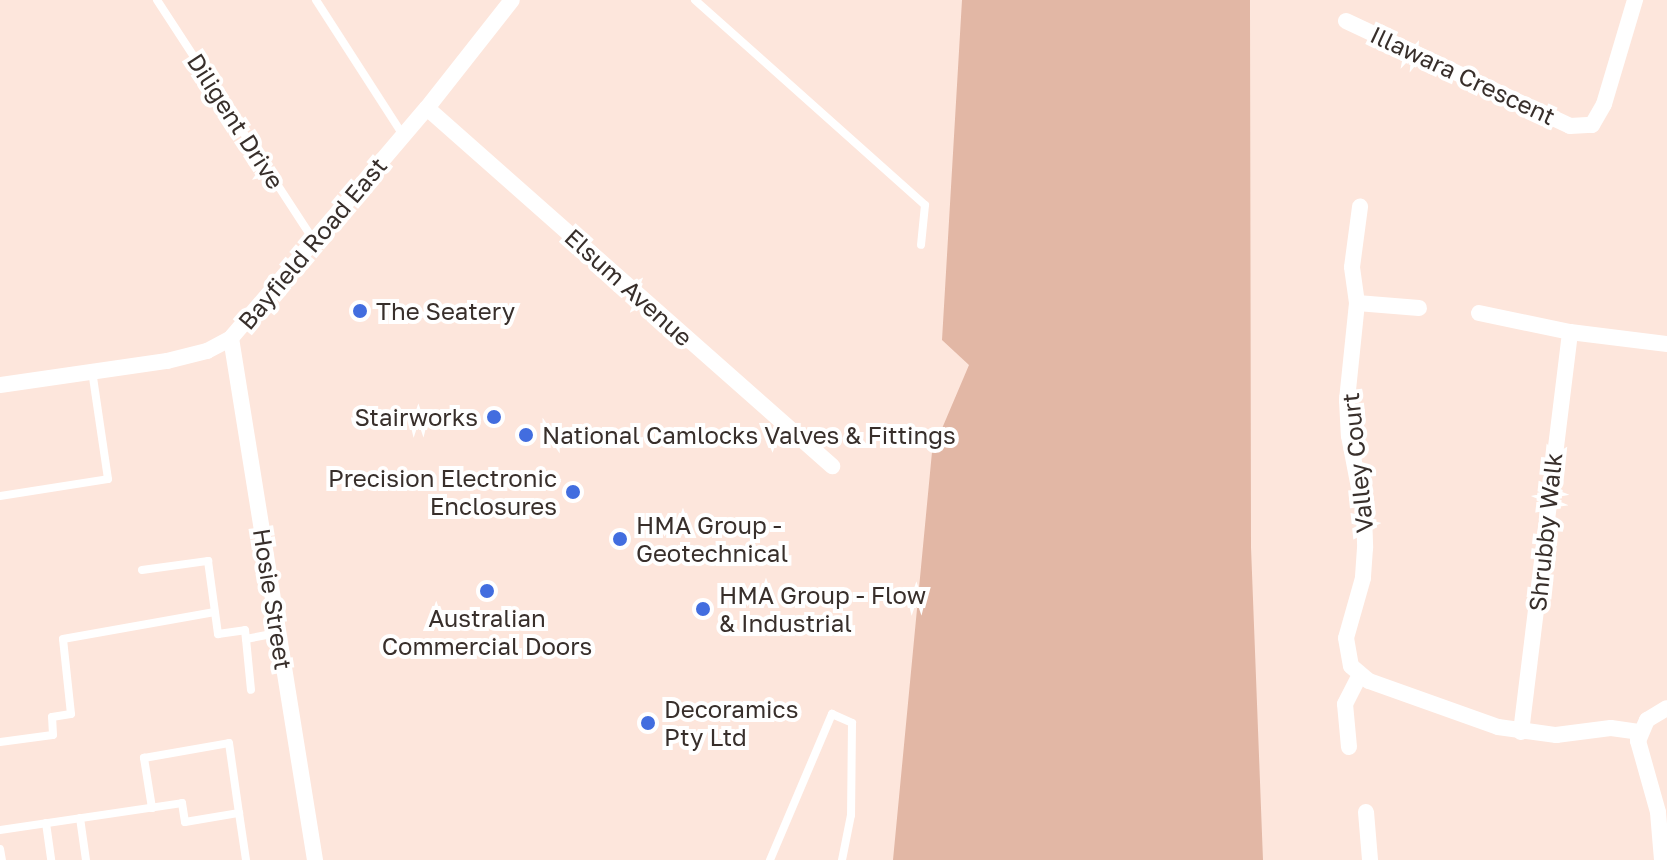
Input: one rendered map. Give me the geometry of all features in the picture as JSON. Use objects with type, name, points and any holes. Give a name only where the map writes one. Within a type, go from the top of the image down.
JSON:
[{"type":"street","name":"Bayfield Road East","points":[[0,385],[207,351],[231,338],[427,108],[512,0]]},
{"type":"street","name":"Illawara Crescent","points":[[1346,21],[1570,126],[1592,125],[1604,104],[1635,0]]},
{"type":"street","name":"Elsum Avenue","points":[[427,108],[832,466]]},
{"type":"street","name":"Valley Court","points":[[1359,676],[1346,653],[1346,638],[1363,578],[1365,548],[1364,514],[1349,436],[1347,400],[1357,303],[1352,267],[1360,207]]},
{"type":"street","points":[[1357,303],[1419,308]]},
{"type":"street","points":[[1479,313],[1570,332],[1667,344]]},
{"type":"street","name":"Shrubby Walk","points":[[1521,732],[1570,332]]},
{"type":"street","name":"Hosie Street","points":[[231,338],[315,860]]},
{"type":"street","points":[[1349,747],[1345,704],[1359,676],[1456,713],[1521,732],[1556,735],[1611,728],[1639,732]]},
{"type":"street","points":[[1664,858],[1658,812],[1639,749],[1639,732],[1647,720],[1667,708]]},
{"type":"street","points":[[1366,812],[1370,860]]},
{"type":"lane","name":"Diligent Drive","points":[[157,0],[315,242]]},
{"type":"lane","points":[[316,0],[403,135]]},
{"type":"lane","points":[[695,0],[925,205],[921,245]]},
{"type":"lane","points":[[0,496],[108,479],[92,371]]},
{"type":"lane","points":[[142,570],[208,561],[218,634],[245,630],[251,690]]},
{"type":"lane","points":[[0,742],[53,735],[52,717],[71,714],[63,639],[215,612]]},
{"type":"lane","points":[[246,639],[279,633]]},
{"type":"lane","points":[[770,860],[832,714],[852,723],[851,815],[842,860]]},
{"type":"lane","points":[[152,808],[144,758],[229,743],[246,860]]},
{"type":"lane","points":[[0,830],[182,803],[185,822],[239,813]]},
{"type":"lane","points":[[80,818],[86,860]]},
{"type":"lane","points":[[46,823],[51,860]]},
{"type":"lane","points":[[0,849],[2,860]]},
{"type":"shaded area","points":[[962,0],[1250,0],[1251,547],[1263,860],[893,860],[932,452],[969,365],[942,340]]},
{"type":"place","name":"The Seatery","points":[[360,311]]},
{"type":"place","name":"Stairworks","points":[[494,417]]},
{"type":"place","name":"National Camlocks Valves & Fittings","points":[[526,435]]},
{"type":"place","name":"Precision Electronic Enclosures","points":[[573,492]]},
{"type":"place","name":"HMA Group - Geotechnical","points":[[620,539]]},
{"type":"place","name":"Australian Commercial Doors","points":[[487,591]]},
{"type":"place","name":"HMA Group - Flow & Industrial","points":[[703,609]]},
{"type":"place","name":"Decoramics Pty Ltd","points":[[648,723]]}]
